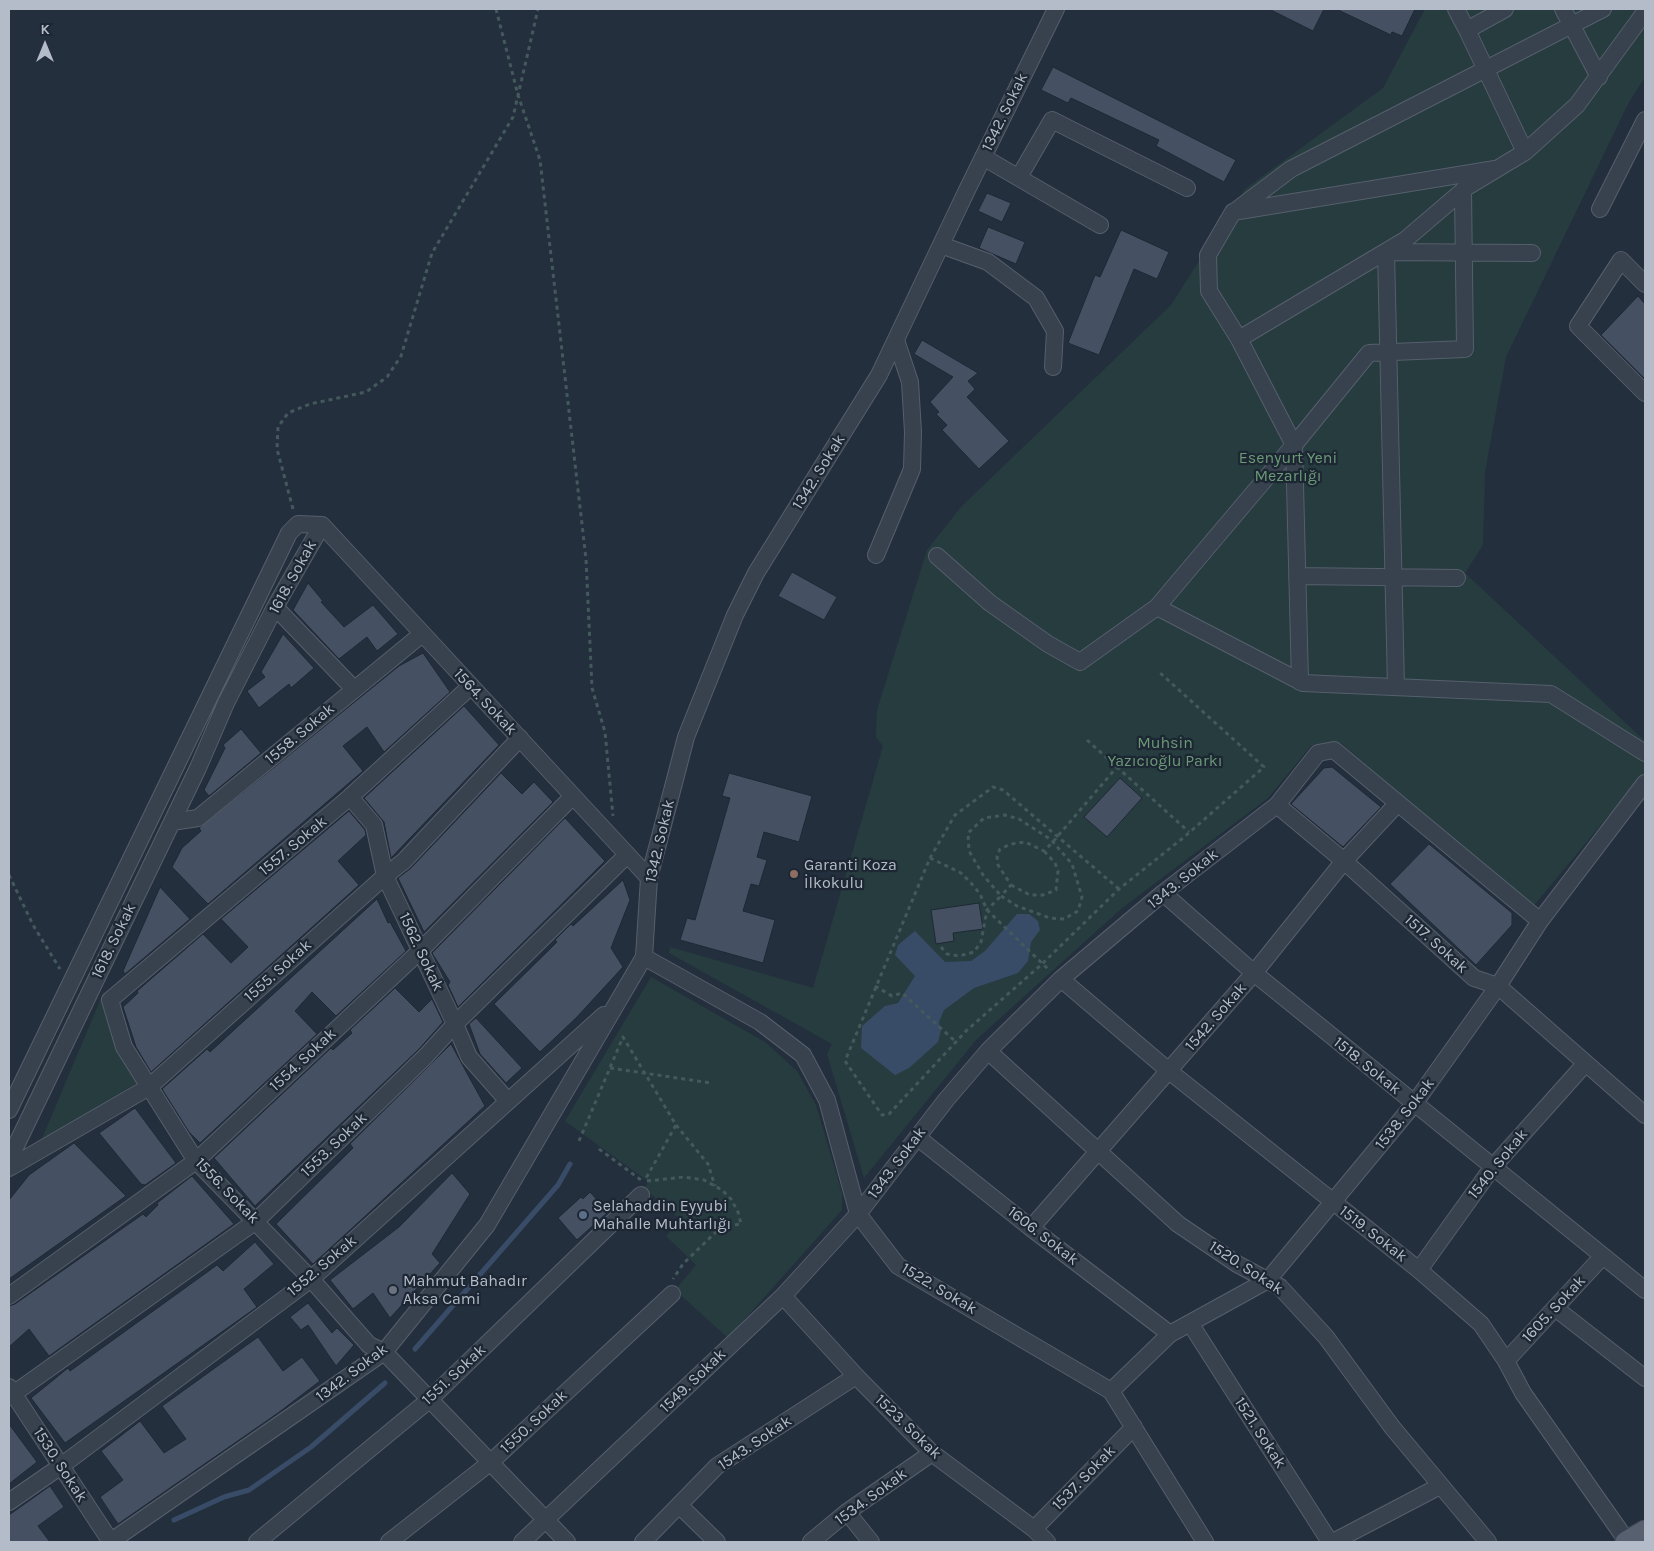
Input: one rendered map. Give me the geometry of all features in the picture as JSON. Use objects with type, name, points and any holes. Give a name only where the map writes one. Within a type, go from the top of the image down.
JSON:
[{"type":"main road","points":[[1626,1542],[1645,1531]]},
{"type":"street","name":"1342. Sokak","points":[[110,1542],[384,1352],[487,1225],[644,958],[649,878],[686,737],[735,615],[756,573],[879,375],[1056,9]]},
{"type":"street","points":[[1456,9],[1525,152]]},
{"type":"street","points":[[1467,30],[1506,9]]},
{"type":"street","points":[[1563,9],[1599,77]]},
{"type":"street","points":[[1300,682],[1294,445],[1239,339],[1209,291],[1208,255],[1233,212],[1291,169],[1572,27],[1603,9]]},
{"type":"street","points":[[1239,339],[1405,240],[1463,190],[1525,152],[1577,105],[1645,12]]},
{"type":"street","points":[[1019,178],[1052,120],[1187,188]]},
{"type":"street","points":[[1600,209],[1645,122]]},
{"type":"street","points":[[983,157],[1100,225]]},
{"type":"street","points":[[1233,212],[1495,170]]},
{"type":"street","points":[[937,556],[990,603],[1048,644],[1080,662],[1157,607],[1369,353],[1465,349],[1463,190]]},
{"type":"street","points":[[941,245],[988,262],[1036,298],[1055,331],[1053,368]]},
{"type":"street","points":[[1386,252],[1532,253]]},
{"type":"street","points":[[1386,252],[1396,687]]},
{"type":"street","points":[[1645,284],[1621,260],[1578,326],[1645,393]]},
{"type":"street","points":[[876,555],[912,469],[913,432],[910,382],[896,340]]},
{"type":"street","name":"1618. Sokak","points":[[9,1110],[289,532],[298,524],[322,525],[275,607],[226,704],[172,822],[9,1160]]},
{"type":"street","name":"1564. Sokak","points":[[322,525],[649,878]]},
{"type":"street","points":[[1297,576],[1457,578]]},
{"type":"street","points":[[275,607],[354,689]]},
{"type":"street","points":[[1157,607],[1300,682],[1551,694],[1645,752]]},
{"type":"street","name":"1558. Sokak","points":[[172,822],[198,818],[422,634]]},
{"type":"street","name":"1557. Sokak","points":[[110,1000],[350,797],[471,686]]},
{"type":"street","name":"1555. Sokak","points":[[9,1168],[149,1087],[404,861],[520,738]]},
{"type":"street","name":"1343. Sokak","points":[[858,1214],[917,1137],[988,1051],[1061,980],[1163,893],[1277,805],[1318,753],[1334,750],[1540,921]]},
{"type":"street","name":"1538. Sokak","points":[[1111,1391],[1170,1334],[1268,1280],[1334,1203],[1414,1104],[1498,986],[1540,921],[1645,783]]},
{"type":"street","name":"1554. Sokak","points":[[9,1296],[196,1161],[421,950],[573,796]]},
{"type":"street","name":"1562. Sokak","points":[[350,797],[374,825],[385,876],[421,950],[469,1058],[507,1100]]},
{"type":"street","name":"1542. Sokak","points":[[1031,1228],[1254,973],[1344,861],[1398,803]]},
{"type":"street","name":"1517. Sokak","points":[[1277,805],[1344,861],[1474,978],[1498,986],[1585,1064],[1645,1114]]},
{"type":"street","name":"1553. Sokak","points":[[10,1393],[256,1221],[426,1056],[455,1024],[627,855]]},
{"type":"street","name":"1518. Sokak","points":[[1163,893],[1254,973],[1492,1168],[1645,1290]]},
{"type":"street","name":"1522. Sokak","points":[[644,958],[760,1022],[803,1055],[827,1100],[858,1214],[898,1266],[1111,1391],[1205,1542]]},
{"type":"street","name":"1519. Sokak","points":[[1061,980],[1169,1071],[1419,1270],[1481,1324],[1506,1361],[1523,1393],[1626,1542]]},
{"type":"street","name":"1556. Sokak","points":[[110,1000],[124,1047],[196,1161],[256,1221],[369,1345],[384,1352],[567,1542]]},
{"type":"street","name":"1552. Sokak","points":[[9,1502],[61,1466],[310,1279],[507,1100],[615,1005]]},
{"type":"street","name":"1520. Sokak","points":[[988,1051],[1178,1224],[1237,1264],[1280,1286],[1326,1338],[1392,1427],[1488,1542]]},
{"type":"street","name":"1540. Sokak","points":[[1419,1270],[1492,1168],[1585,1064]]},
{"type":"street","name":"1606. Sokak","points":[[917,1137],[1031,1228],[1170,1334]]},
{"type":"street","name":"1551. Sokak","points":[[257,1542],[430,1400],[642,1188]]},
{"type":"street","name":"1549. Sokak","points":[[522,1542],[783,1296],[858,1214]]},
{"type":"street","name":"1605. Sokak","points":[[1506,1361],[1602,1256]]},
{"type":"street","name":"1550. Sokak","points":[[389,1542],[491,1462],[672,1294]]},
{"type":"street","name":"1523. Sokak","points":[[783,1296],[856,1376],[932,1453],[1034,1529],[1047,1542]]},
{"type":"street","points":[[1555,1308],[1645,1378]]},
{"type":"street","name":"1521. Sokak","points":[[1190,1323],[1332,1542]]},
{"type":"street","name":"1543. Sokak","points":[[643,1542],[717,1466],[856,1376]]},
{"type":"street","name":"1530. Sokak","points":[[10,1393],[61,1466],[110,1542]]},
{"type":"street","name":"1537. Sokak","points":[[1034,1529],[1134,1427]]},
{"type":"street","name":"1534. Sokak","points":[[811,1542],[847,1512],[932,1453]]},
{"type":"street","points":[[1332,1542],[1440,1486]]},
{"type":"street","points":[[680,1506],[718,1542]]},
{"type":"street","points":[[847,1512],[871,1542]]},
{"type":"path","points":[[496,9],[518,95],[540,160],[586,559],[592,688],[605,732],[613,820]]},
{"type":"path","points":[[298,524],[277,450],[278,427],[288,413],[310,404],[366,392],[388,377],[400,356],[432,253],[513,117],[538,9]]},
{"type":"path","points":[[1119,889],[1002,790],[993,787],[955,815],[930,858],[845,1061],[882,1115],[889,1114],[956,1042],[1042,965],[1119,889],[1264,767],[1158,671]]},
{"type":"path","points":[[1087,740],[1189,832]]},
{"type":"path","points":[[1044,851],[1117,767]]},
{"type":"path","points":[[1005,815],[1037,829],[1052,842],[1072,864],[1082,898],[1078,911],[1064,919],[1050,918],[1017,906],[1001,896],[983,875],[969,851],[968,833],[976,823],[984,818],[1005,815]]},
{"type":"path","points":[[1025,842],[1044,851],[1055,863],[1058,871],[1056,890],[1043,895],[1030,895],[1011,885],[998,865],[997,856],[1000,849],[1011,844],[1025,842]]},
{"type":"path","points":[[930,858],[949,866],[971,883],[980,894],[987,910],[1042,965],[1061,980]]},
{"type":"path","points":[[9,876],[33,925],[58,967],[73,980]]},
{"type":"path","points":[[941,947],[947,954],[958,956],[974,952],[981,942],[987,910],[1011,885]]},
{"type":"path","points":[[875,986],[892,996],[902,993],[956,1042]]},
{"type":"path","points":[[579,1141],[623,1037],[676,1125],[708,1164],[716,1186]]},
{"type":"path","points":[[610,1068],[711,1083]]},
{"type":"path","points":[[642,1188],[676,1125]]},
{"type":"path","points":[[599,1148],[642,1188]]},
{"type":"path","points":[[642,1188],[660,1178],[684,1177],[704,1180],[716,1186],[732,1200],[738,1212],[740,1224],[721,1227],[683,1264],[672,1280],[672,1294]]},
{"type":"green space","name":"Esenyurt Yeni Mezarlığı","points":[[1425,9],[1645,9],[1645,77],[1628,104],[1506,357],[1485,472],[1483,545],[1465,573],[1645,741],[1645,772],[1531,909],[1341,743],[1311,746],[1268,798],[1121,909],[977,1039],[864,1178],[827,1054],[832,1044],[669,953],[670,947],[813,988],[883,746],[876,737],[877,710],[927,550],[961,507],[1171,305],[1245,189],[1383,88]]},
{"type":"green space","points":[[651,977],[765,1042],[797,1071],[816,1105],[842,1193],[842,1210],[728,1338],[675,1290],[696,1265],[666,1236],[681,1220],[644,1188],[649,1182],[565,1121]]},
{"type":"green space","points":[[104,991],[113,1033],[137,1083],[41,1141]]},
{"type":"water","points":[[1017,914],[1029,914],[1038,921],[1040,930],[1031,942],[1028,961],[1018,973],[974,988],[944,1010],[939,1022],[941,1030],[938,1042],[909,1068],[895,1075],[861,1048],[862,1026],[885,1006],[898,1003],[915,976],[895,955],[898,945],[915,931],[945,962],[971,961],[985,951]]},
{"type":"building","points":[[1269,9],[1324,9],[1313,31]]},
{"type":"building","points":[[1336,9],[1415,9],[1402,36],[1392,32],[1391,35]]},
{"type":"building","points":[[1053,67],[1236,160],[1224,182],[1156,146],[1159,140],[1071,98],[1068,103],[1041,90]]},
{"type":"building","points":[[987,193],[1011,203],[1002,222],[978,211]]},
{"type":"building","points":[[988,227],[1025,242],[1016,264],[979,248]]},
{"type":"building","points":[[1121,230],[1169,252],[1157,279],[1134,269],[1099,355],[1068,343],[1095,275],[1100,277]]},
{"type":"building","points":[[1638,296],[1645,304],[1645,379],[1601,335]]},
{"type":"building","points":[[922,340],[978,373],[968,381],[975,389],[967,397],[1009,441],[979,469],[942,430],[947,425],[936,414],[939,412],[930,402],[953,377],[914,354]]},
{"type":"building","points":[[792,572],[837,597],[824,620],[778,596]]},
{"type":"building","points":[[308,583],[323,601],[321,602],[344,627],[373,605],[398,634],[377,651],[367,637],[339,659],[293,610]]},
{"type":"building","points":[[283,634],[314,668],[291,688],[289,684],[259,708],[247,691],[265,677],[261,672]]},
{"type":"building","points":[[423,653],[450,692],[384,752],[367,727],[343,746],[363,771],[208,904],[172,867],[182,848],[201,831],[199,828],[399,666]]},
{"type":"building","points":[[464,706],[499,745],[391,858],[384,822],[364,798]]},
{"type":"building","points":[[241,729],[261,753],[209,796],[204,790],[225,748],[223,745]]},
{"type":"building","points":[[1332,767],[1381,807],[1343,847],[1291,804],[1324,768]]},
{"type":"building","points":[[501,773],[522,794],[534,782],[553,802],[424,932],[398,878],[411,868]]},
{"type":"building","points":[[729,773],[812,796],[799,842],[764,832],[757,857],[767,860],[759,886],[751,884],[743,911],[775,920],[763,963],[680,940],[687,918],[695,920],[730,798],[722,796]]},
{"type":"building","points":[[1120,778],[1142,798],[1107,837],[1084,817]]},
{"type":"building","points":[[349,811],[365,830],[366,835],[338,861],[359,885],[151,1072],[136,1047],[123,1007],[138,993],[137,991],[203,934],[231,963],[248,947],[221,919]]},
{"type":"building","points":[[565,818],[605,861],[458,1007],[448,985],[450,982],[432,953]]},
{"type":"building","points":[[1429,844],[1512,913],[1512,925],[1476,965],[1390,884]]},
{"type":"building","points":[[623,880],[630,900],[611,948],[623,967],[576,1018],[540,1052],[494,1004],[557,942],[555,940],[571,924],[573,926]]},
{"type":"building","points":[[160,887],[190,919],[125,974],[123,971]]},
{"type":"building","points":[[377,899],[388,923],[390,922],[406,951],[336,1016],[312,992],[295,1011],[317,1034],[200,1143],[189,1132],[162,1089],[207,1049],[210,1052]]},
{"type":"building","points":[[979,903],[983,929],[953,933],[954,941],[936,944],[931,910]]},
{"type":"building","points":[[395,988],[419,1012],[432,999],[443,1022],[419,1049],[255,1206],[214,1158],[331,1048],[333,1050],[352,1033],[350,1030]]},
{"type":"building","points":[[476,1018],[522,1068],[506,1083],[480,1054],[469,1024]]},
{"type":"building","points":[[451,1044],[485,1106],[313,1264],[276,1224],[353,1148],[350,1144]]},
{"type":"building","points":[[135,1108],[176,1163],[145,1185],[141,1184],[99,1133]]},
{"type":"building","points":[[74,1143],[126,1196],[9,1279],[9,1200],[29,1175]]},
{"type":"building","points":[[452,1173],[470,1194],[432,1254],[440,1263],[390,1318],[373,1293],[353,1309],[330,1280],[399,1227]]},
{"type":"building","points":[[192,1176],[234,1224],[49,1356],[29,1329],[9,1347],[9,1306],[15,1304],[143,1214],[146,1217],[158,1205],[157,1203]]},
{"type":"building","name":"Selahaddin Eyyubi Mahalle Muhtarlığı","points":[[590,1192],[608,1212],[577,1240],[558,1218],[581,1197],[583,1199]]},
{"type":"building","points":[[255,1242],[274,1264],[244,1289],[257,1307],[65,1443],[31,1398],[68,1368],[70,1371],[217,1265],[223,1271]]},
{"type":"building","points":[[308,1303],[332,1333],[337,1328],[354,1345],[336,1366],[308,1325],[301,1330],[290,1317]]},
{"type":"building","points":[[258,1337],[283,1371],[302,1357],[320,1381],[278,1413],[118,1524],[100,1497],[123,1480],[101,1451],[140,1421],[164,1453],[186,1439],[162,1406]]},
{"type":"building","points":[[9,1424],[37,1462],[9,1484]]},
{"type":"building","points":[[50,1486],[64,1507],[38,1526],[50,1542],[9,1542],[9,1515]]},
{"type":"waterway","points":[[415,1349],[558,1185],[570,1164]]},
{"type":"waterway","points":[[174,1520],[224,1497],[249,1490],[311,1447],[385,1383]]},
{"type":"place","name":"Garanti Koza İlkokulu","points":[[794,874]]},
{"type":"place","name":"Selahaddin Eyyubi Mahalle Muhtarlığı","points":[[583,1215]]},
{"type":"place","name":"Mahmut Bahadır Aksa Cami","points":[[393,1290]]},
{"type":"park label","name":"Muhsin Yazıcıoğlu Parkı","points":[[1165,752]]}]
